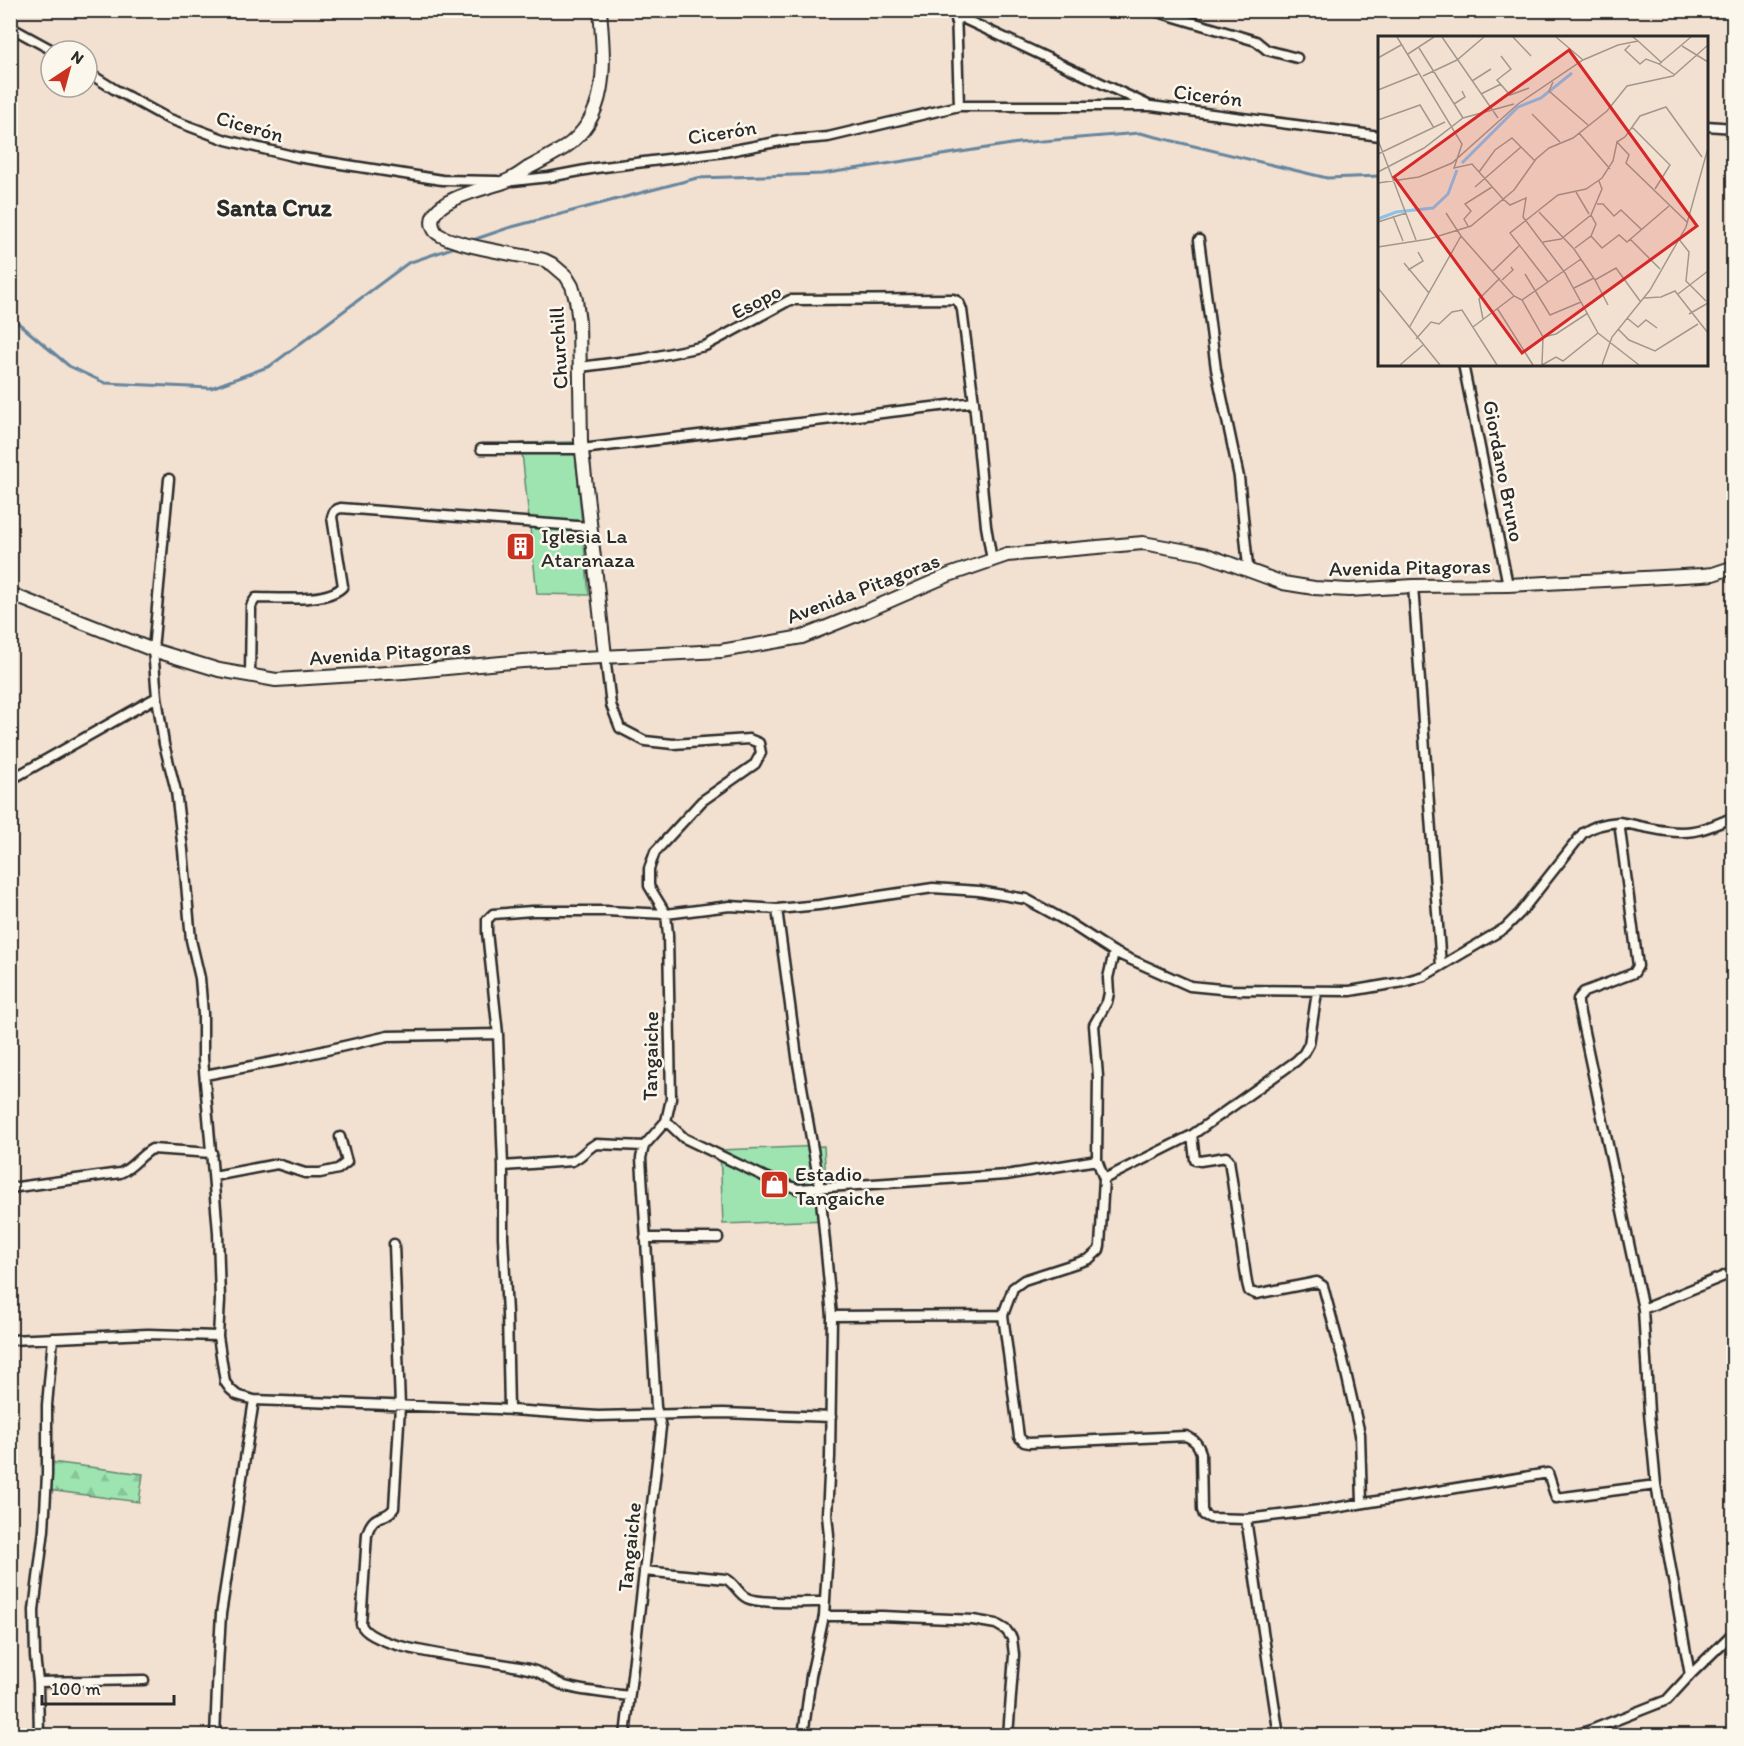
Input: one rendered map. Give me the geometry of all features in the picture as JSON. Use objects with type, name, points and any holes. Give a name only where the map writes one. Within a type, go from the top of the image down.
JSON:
[{"type":"main road","points":[[505,182],[565,147],[587,124],[598,102],[603,76],[600,10]]},
{"type":"main road","name":"Churchill","points":[[505,182],[472,191],[444,204],[433,220],[435,231],[440,236],[456,242],[544,260],[560,269],[566,276],[576,300],[579,322],[582,449],[604,656]]},
{"type":"main road","name":"Avenida Pitagoras","points":[[10,594],[153,650],[219,670],[276,680],[604,656],[721,651],[802,637],[949,575],[1007,555],[1143,543],[1204,554],[1283,583],[1349,590],[1702,575],[1734,567]]},
{"type":"street","points":[[945,10],[956,13],[1151,106]]},
{"type":"street","points":[[1151,10],[1256,41],[1267,50],[1297,58]]},
{"type":"street","points":[[956,13],[959,106]]},
{"type":"street","points":[[10,27],[39,43]]},
{"type":"street","name":"Cicerón","points":[[99,80],[167,118],[226,140],[297,157],[442,180],[505,182],[724,152],[781,141],[828,137],[959,106],[1151,106],[1378,136]]},
{"type":"street","points":[[1708,126],[1734,128]]},
{"type":"street","points":[[1199,240],[1216,369],[1239,477],[1247,570]]},
{"type":"street","name":"Esopo","points":[[580,368],[643,359],[705,346],[790,300],[953,299],[960,304],[962,310],[974,402]]},
{"type":"street","name":"Giordano Bruno","points":[[1463,366],[1508,585]]},
{"type":"street","points":[[481,449],[582,449],[974,402],[986,526],[992,560]]},
{"type":"street","points":[[169,479],[153,650],[164,744],[176,791],[191,940],[200,978],[205,1075],[214,1176],[219,1277],[218,1336],[225,1382],[237,1395],[254,1400],[508,1409],[597,1416],[723,1413],[831,1417]]},
{"type":"street","points":[[250,675],[251,607],[256,598],[321,597],[339,591],[343,586],[332,518],[337,509],[590,527]]},
{"type":"street","points":[[1413,586],[1441,966]]},
{"type":"street","name":"Tangaiche","points":[[604,656],[611,705],[620,728],[645,741],[673,744],[749,739],[759,743],[761,753],[755,764],[702,801],[656,852],[649,868],[649,886],[666,914],[668,935],[670,1099],[666,1121],[644,1146],[641,1158],[658,1413],[661,1427],[626,1736]]},
{"type":"street","points":[[10,780],[158,697]]},
{"type":"street","points":[[508,1409],[498,1034],[487,932],[487,920],[493,914],[532,911],[606,911],[666,914],[730,906],[777,909],[933,888],[979,891],[1026,899],[1066,921],[1113,952],[1190,986],[1231,990],[1350,991],[1424,976],[1505,928],[1520,913],[1583,833],[1590,828],[1619,822],[1686,832],[1734,817]]},
{"type":"street","points":[[1619,822],[1638,966],[1634,973],[1584,992],[1578,999],[1578,1004],[1643,1309],[1656,1485],[1690,1675]]},
{"type":"street","points":[[777,909],[798,1064],[820,1189],[832,1316],[827,1515],[829,1535],[824,1616],[811,1676],[803,1736]]},
{"type":"street","points":[[1113,952],[1108,978],[1107,1002],[1094,1025],[1098,1077],[1097,1160],[1104,1179],[1099,1250],[1089,1259],[1018,1282],[1013,1288],[1004,1315],[1021,1439],[1029,1443],[1186,1436],[1196,1442],[1201,1453],[1203,1513],[1210,1518],[1246,1519],[1548,1473],[1556,1498],[1656,1485]]},
{"type":"street","points":[[1104,1179],[1192,1135],[1296,1061],[1309,1044],[1317,992]]},
{"type":"street","points":[[205,1075],[388,1036],[498,1034]]},
{"type":"street","points":[[666,1121],[684,1138],[765,1177],[798,1189],[1006,1175],[1097,1160]]},
{"type":"street","points":[[1192,1135],[1195,1160],[1226,1157],[1230,1163],[1249,1291],[1256,1294],[1317,1282],[1323,1286],[1360,1434],[1362,1503]]},
{"type":"street","points":[[214,1176],[277,1164],[305,1173],[320,1173],[338,1169],[347,1162],[340,1137]]},
{"type":"street","points":[[503,1166],[572,1161],[581,1156],[590,1146],[596,1144],[644,1146]]},
{"type":"street","points":[[10,1188],[120,1173],[152,1149],[212,1153]]},
{"type":"street","points":[[645,1238],[718,1238]]},
{"type":"street","points":[[394,1244],[400,1406],[394,1508],[389,1513],[374,1519],[367,1534],[361,1624],[363,1630],[373,1637],[434,1654],[503,1663],[532,1670],[568,1687],[629,1696]]},
{"type":"street","points":[[1643,1309],[1734,1272]]},
{"type":"street","points":[[832,1316],[1004,1315]]},
{"type":"street","points":[[10,1340],[148,1334],[218,1336]]},
{"type":"street","points":[[39,1736],[34,1610],[44,1530],[47,1405],[53,1338]]},
{"type":"street","points":[[215,1736],[221,1614],[254,1400]]},
{"type":"street","points":[[1246,1519],[1279,1736]]},
{"type":"street","points":[[644,1571],[726,1579],[731,1581],[742,1595],[754,1601],[824,1602]]},
{"type":"street","points":[[824,1616],[973,1620],[996,1624],[1006,1630],[1012,1638],[1014,1655],[1008,1736]]},
{"type":"street","points":[[1572,1736],[1667,1700],[1734,1632]]},
{"type":"street","points":[[38,1682],[144,1680]]},
{"type":"green space","points":[[574,442],[589,595],[537,594],[521,443]]},
{"type":"green space","points":[[824,1146],[828,1220],[723,1224],[720,1150]]},
{"type":"green space","points":[[51,1462],[143,1474],[139,1502],[48,1490]]},
{"type":"waterway","points":[[470,241],[508,228],[697,178],[822,174],[1018,143],[1140,133],[1327,178],[1378,176]]},
{"type":"waterway","points":[[10,316],[69,366],[105,383],[211,388],[270,366],[408,263],[455,247]]},
{"type":"place","name":"Iglesia La Ataranaza","points":[[520,547]]},
{"type":"place","name":"Estadio Tangaiche","points":[[774,1185]]},
{"type":"district","name":"Santa Cruz","points":[[274,207]]}]
